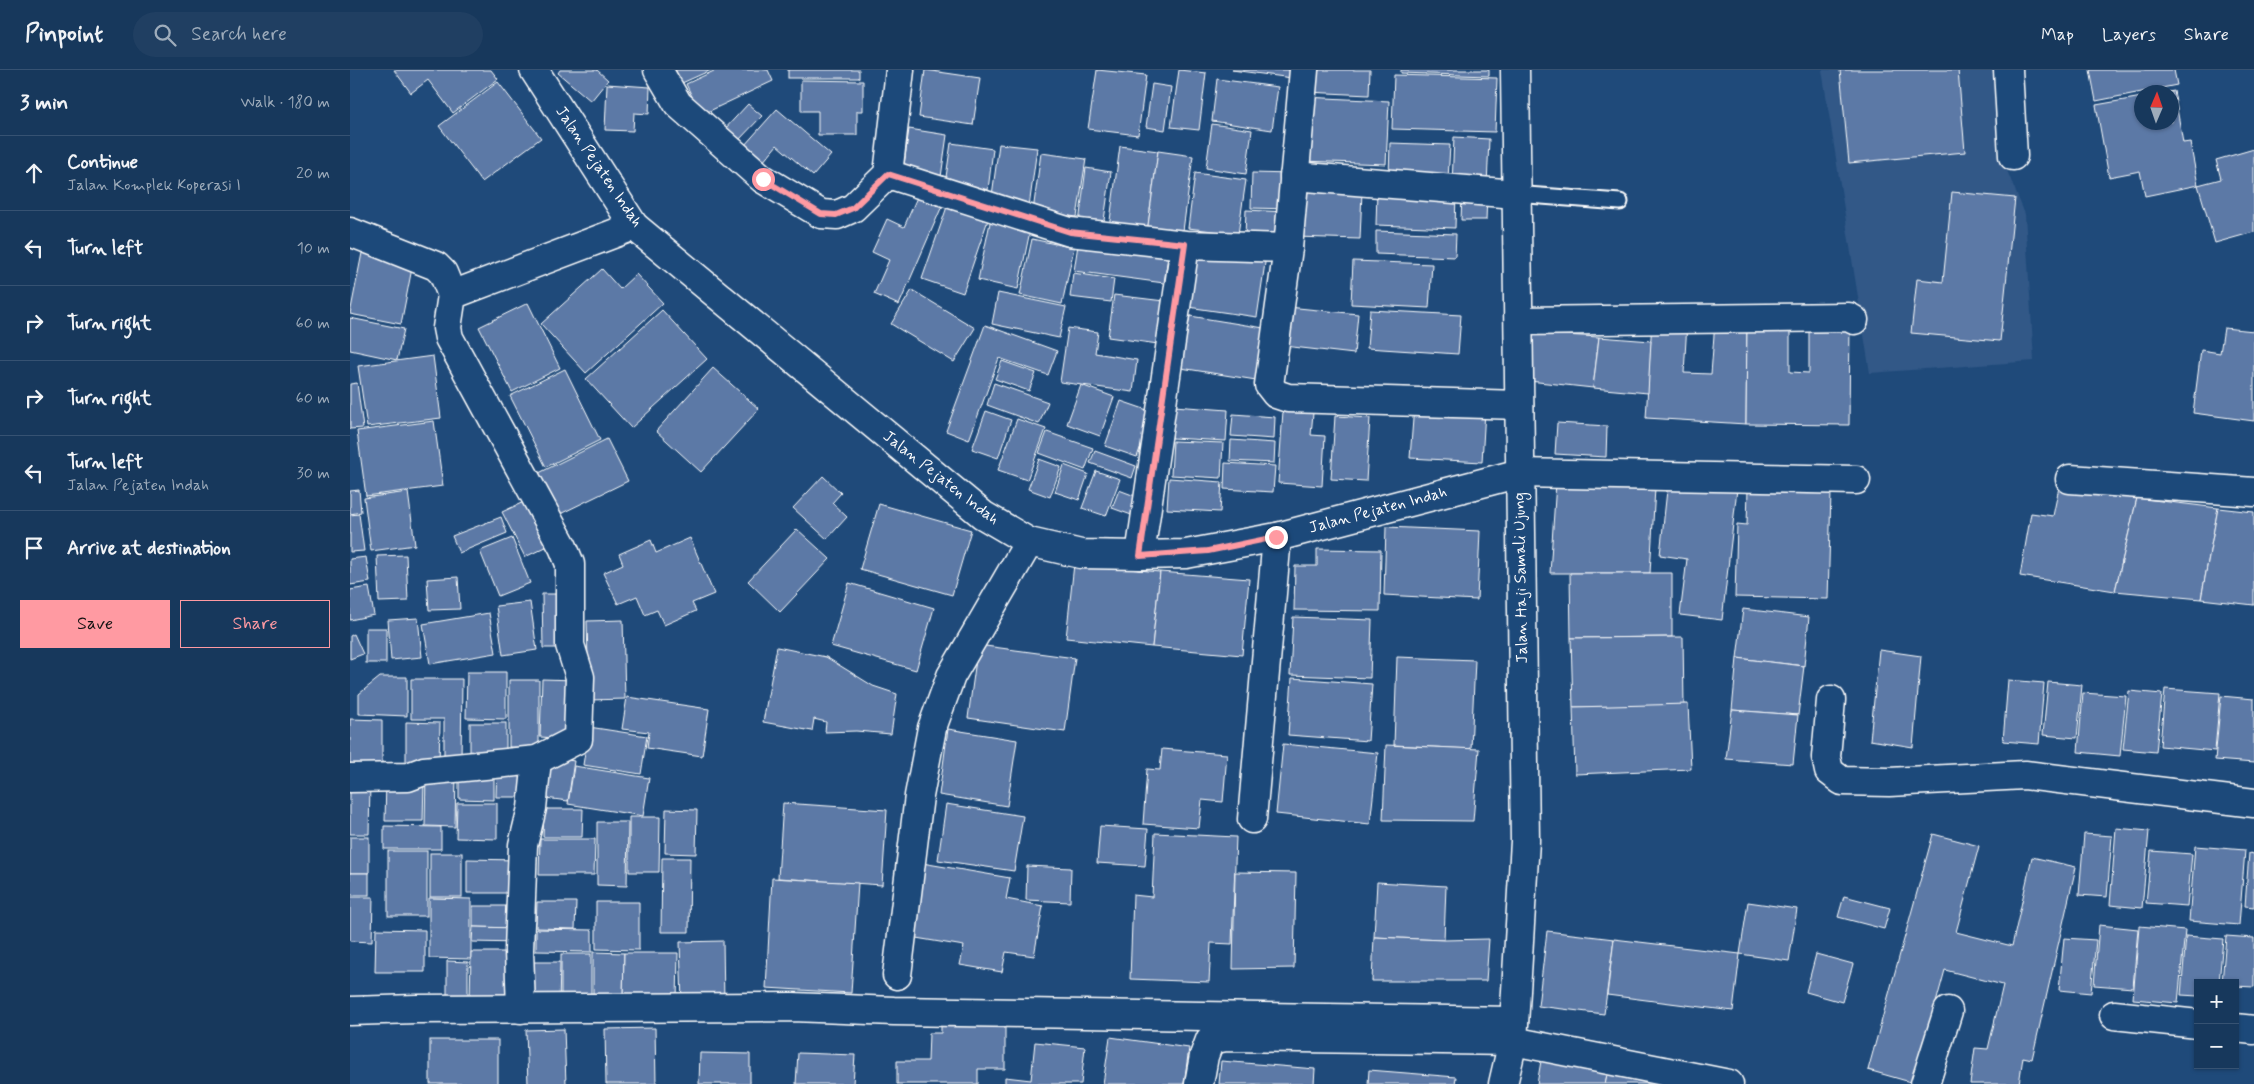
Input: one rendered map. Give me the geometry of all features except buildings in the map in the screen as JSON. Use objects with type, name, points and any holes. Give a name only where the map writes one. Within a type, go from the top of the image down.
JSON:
[{"type":"street","name":"Jalan Pejaten Indah","points":[[534,70],[634,226],[983,516],[1029,542],[1081,554],[1140,556],[1208,551],[1276,537],[1520,473],[1856,480]]},
{"type":"street","points":[[658,70],[678,104],[763,179],[821,214],[836,215],[853,208],[888,174],[900,70]]},
{"type":"street","points":[[1304,70],[1288,248],[1270,385],[1276,394],[1288,398],[1519,405]]},
{"type":"street","name":"Jalan Haji Samali Ujung","points":[[1503,1084],[1514,1031],[1525,841],[1515,70]]},
{"type":"street","points":[[2008,70],[2013,156]]},
{"type":"street","points":[[888,174],[1070,232],[1185,244],[1288,248]]},
{"type":"street","points":[[1294,176],[1516,194]]},
{"type":"street","points":[[452,295],[634,226]]},
{"type":"street","points":[[350,232],[436,266],[443,273],[452,295],[447,328],[449,338],[563,546],[570,564],[570,645],[580,677],[578,739],[537,760],[424,771],[408,777],[350,778]]},
{"type":"street","points":[[1140,556],[1185,244]]},
{"type":"street","points":[[1519,321],[1849,317],[1854,320]]},
{"type":"street","points":[[2070,479],[2254,492]]},
{"type":"street","points":[[1252,819],[1276,537]]},
{"type":"street","points":[[897,974],[919,796],[932,728],[951,676],[1029,542]]},
{"type":"street","points":[[1830,700],[1826,757],[1829,771],[1842,780],[1889,782],[2024,775],[2254,802]]},
{"type":"street","points":[[521,1009],[519,950],[524,845],[532,808],[537,760]]},
{"type":"street","points":[[350,1011],[793,1007],[1514,1031],[1729,1084]]},
{"type":"street","points":[[1925,1084],[1948,1011]]},
{"type":"street","points":[[2114,1015],[2194,1024]]},
{"type":"street","points":[[2239,1028],[2254,1030]]},
{"type":"street","points":[[1200,1084],[1204,1056],[1210,1040],[1226,1037],[1514,1031]]},
{"type":"lane","points":[[1516,194],[1620,202]]},
{"type":"shaded area","points":[[1822,70],[1995,70],[2001,156],[2025,214],[2034,361],[1870,373]]},
{"type":"route","points":[[763,179],[821,214],[836,215],[853,208],[888,174],[1070,232],[1185,244],[1140,556],[1208,551],[1276,537]]}]
